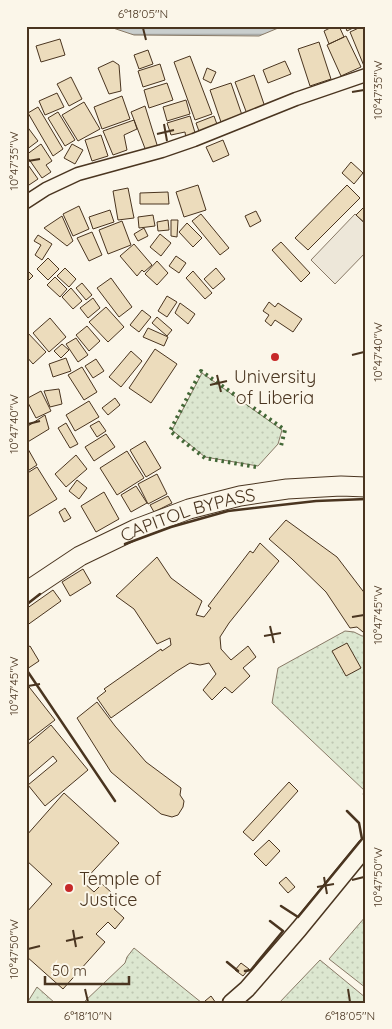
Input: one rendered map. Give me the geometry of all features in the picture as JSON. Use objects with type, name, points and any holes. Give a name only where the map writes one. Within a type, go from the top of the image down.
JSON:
[{"type":"highway","name":"CAPITOL BYPASS","points":[[26,592],[80,556],[136,529],[189,509],[240,496],[287,489],[366,487]]},
{"type":"main road","points":[[231,1003],[247,989],[299,929],[366,847]]},
{"type":"street","points":[[26,202],[46,189],[78,174],[162,151],[194,140],[296,99],[366,75]]},
{"type":"green space","points":[[202,373],[282,430],[278,444],[258,466],[205,457],[172,430]]},
{"type":"green space","points":[[345,631],[366,636],[366,792],[272,703],[278,668]]},
{"type":"green space","points":[[366,916],[366,988],[329,959]]},
{"type":"green space","points":[[134,948],[202,1003],[83,1003],[125,963]]},
{"type":"green space","points":[[320,960],[366,998],[366,1003],[279,1003]]},
{"type":"green space","points":[[37,987],[55,1003],[27,1003]]},
{"type":"shaded area","points":[[107,26],[283,26],[259,36],[134,35]]},
{"type":"shaded area","points":[[355,214],[366,225],[366,252],[335,284],[311,260]]},
{"type":"building","points":[[334,26],[339,26],[344,37],[329,44],[324,31]]},
{"type":"building","points":[[345,26],[357,26],[347,31]]},
{"type":"building","points":[[366,26],[366,66],[364,66],[350,32]]},
{"type":"building","points":[[346,36],[361,67],[341,76],[327,45]]},
{"type":"building","points":[[60,39],[65,55],[41,62],[36,46]]},
{"type":"building","points":[[319,42],[331,79],[310,86],[298,49]]},
{"type":"building","points":[[148,50],[153,64],[139,69],[134,55]]},
{"type":"building","points":[[190,56],[212,114],[195,120],[174,62]]},
{"type":"building","points":[[113,61],[119,65],[121,91],[109,94],[98,68]]},
{"type":"building","points":[[285,61],[291,74],[268,83],[263,70]]},
{"type":"building","points":[[160,64],[165,80],[143,87],[138,71]]},
{"type":"building","points":[[207,68],[216,72],[211,83],[203,79]]},
{"type":"building","points":[[254,75],[265,107],[247,114],[235,82]]},
{"type":"building","points":[[71,77],[82,99],[69,106],[57,84]]},
{"type":"building","points":[[167,83],[173,100],[149,108],[144,90]]},
{"type":"building","points":[[231,83],[243,118],[222,125],[210,90]]},
{"type":"building","points":[[57,93],[64,107],[45,115],[39,101]]},
{"type":"building","points":[[122,96],[130,119],[102,129],[94,107]]},
{"type":"building","points":[[186,100],[190,114],[167,121],[163,107]]},
{"type":"building","points":[[84,102],[100,129],[78,141],[62,115]]},
{"type":"building","points":[[145,106],[158,148],[146,151],[131,112]]},
{"type":"building","points":[[38,107],[63,149],[53,156],[28,113]]},
{"type":"building","points":[[58,112],[75,140],[65,146],[48,118]]},
{"type":"building","points":[[190,116],[196,136],[186,139],[185,132],[171,135],[167,123]]},
{"type":"building","points":[[214,116],[218,127],[200,134],[196,123]]},
{"type":"building","points":[[134,120],[137,129],[124,135],[127,150],[113,155],[103,131]]},
{"type":"building","points":[[26,125],[38,141],[26,150]]},
{"type":"building","points":[[101,135],[108,156],[92,161],[85,140]]},
{"type":"building","points":[[223,140],[229,155],[213,162],[206,147]]},
{"type":"building","points":[[41,144],[52,161],[46,165],[51,172],[42,178],[26,155]]},
{"type":"building","points":[[72,144],[83,150],[75,164],[64,158]]},
{"type":"building","points":[[26,162],[38,179],[26,187]]},
{"type":"building","points":[[351,162],[363,173],[354,184],[342,173]]},
{"type":"building","points":[[198,185],[206,210],[184,217],[176,192]]},
{"type":"building","points":[[347,185],[360,198],[308,250],[295,238]]},
{"type":"building","points":[[128,188],[134,218],[118,220],[113,191]]},
{"type":"building","points":[[168,192],[169,204],[140,204],[140,193]]},
{"type":"building","points":[[366,205],[366,224],[356,215]]},
{"type":"building","points":[[79,206],[89,229],[73,236],[63,214]]},
{"type":"building","points":[[110,210],[114,222],[93,229],[89,217]]},
{"type":"building","points":[[256,211],[261,221],[250,227],[245,216]]},
{"type":"building","points":[[201,214],[229,248],[220,255],[192,221]]},
{"type":"building","points":[[153,215],[155,226],[139,228],[138,217]]},
{"type":"building","points":[[62,216],[73,241],[67,246],[44,228]]},
{"type":"building","points":[[168,220],[169,230],[158,231],[157,222]]},
{"type":"building","points":[[171,220],[178,220],[177,237],[171,236]]},
{"type":"building","points":[[122,221],[131,245],[108,254],[99,230]]},
{"type":"building","points":[[187,223],[202,238],[193,247],[179,232]]},
{"type":"building","points":[[144,228],[148,236],[138,241],[134,234]]},
{"type":"building","points":[[92,232],[102,255],[89,261],[77,238]]},
{"type":"building","points":[[160,234],[171,243],[161,256],[150,247]]},
{"type":"building","points":[[38,235],[52,244],[42,260],[35,255],[41,245],[34,241]]},
{"type":"building","points":[[281,242],[310,273],[301,282],[272,250]]},
{"type":"building","points":[[134,244],[152,265],[144,272],[142,270],[137,276],[120,256]]},
{"type":"building","points":[[176,256],[186,263],[179,273],[169,266]]},
{"type":"building","points":[[48,258],[59,269],[48,280],[37,269]]},
{"type":"building","points":[[157,261],[168,273],[157,285],[145,274]]},
{"type":"building","points":[[65,268],[76,279],[69,287],[57,276]]},
{"type":"building","points":[[216,268],[225,279],[213,289],[204,279]]},
{"type":"building","points":[[26,269],[33,276],[26,283]]},
{"type":"building","points":[[193,271],[212,293],[205,299],[186,278]]},
{"type":"building","points":[[55,277],[67,289],[60,297],[47,285]]},
{"type":"building","points":[[111,278],[132,307],[119,317],[97,288]]},
{"type":"building","points":[[82,283],[92,295],[86,300],[76,288]]},
{"type":"building","points":[[71,288],[82,301],[73,309],[62,297]]},
{"type":"building","points":[[167,296],[177,302],[167,317],[158,311]]},
{"type":"building","points":[[93,298],[100,308],[88,318],[80,308]]},
{"type":"building","points":[[269,302],[275,307],[278,303],[302,319],[293,332],[275,320],[271,326],[265,321],[269,315],[263,311]]},
{"type":"building","points":[[180,303],[195,314],[188,324],[175,313]]},
{"type":"building","points":[[106,307],[124,327],[108,342],[89,322]]},
{"type":"building","points":[[142,310],[151,317],[139,332],[130,325]]},
{"type":"building","points":[[157,317],[172,330],[167,336],[152,323]]},
{"type":"building","points":[[50,318],[66,337],[49,352],[33,333]]},
{"type":"building","points":[[87,326],[100,341],[89,351],[76,335]]},
{"type":"building","points":[[148,328],[168,337],[164,346],[143,337]]},
{"type":"building","points":[[26,331],[46,352],[33,364],[26,356]]},
{"type":"building","points":[[76,338],[88,355],[78,362],[66,344]]},
{"type":"building","points":[[62,344],[69,350],[61,358],[54,351]]},
{"type":"building","points":[[155,349],[177,364],[151,403],[129,388]]},
{"type":"building","points":[[131,351],[142,361],[121,387],[109,377]]},
{"type":"building","points":[[66,358],[71,371],[53,377],[49,364]]},
{"type":"building","points":[[96,359],[104,371],[93,378],[85,366]]},
{"type":"building","points":[[82,367],[97,392],[84,400],[68,375]]},
{"type":"building","points":[[59,389],[62,404],[50,407],[44,391]]},
{"type":"building","points":[[41,391],[51,411],[36,418],[26,399]]},
{"type":"building","points":[[115,398],[120,405],[108,415],[102,408]]},
{"type":"building","points":[[89,401],[99,417],[75,431],[66,415]]},
{"type":"building","points":[[45,415],[49,429],[26,443],[26,423],[28,426]]},
{"type":"building","points":[[99,421],[106,431],[97,437],[90,426]]},
{"type":"building","points":[[66,423],[78,444],[70,448],[58,428]]},
{"type":"building","points":[[106,434],[115,447],[94,461],[85,447]]},
{"type":"building","points":[[145,441],[161,468],[146,477],[130,450]]},
{"type":"building","points":[[28,449],[37,465],[26,472],[26,450]]},
{"type":"building","points":[[127,451],[144,478],[117,495],[100,468]]},
{"type":"building","points":[[76,455],[87,469],[66,487],[55,474]]},
{"type":"building","points":[[37,467],[57,499],[26,518],[26,474]]},
{"type":"building","points":[[157,474],[167,494],[148,504],[138,484]]},
{"type":"building","points":[[77,480],[87,488],[79,499],[69,491]]},
{"type":"building","points":[[136,486],[147,503],[131,512],[121,495]]},
{"type":"building","points":[[104,492],[119,519],[96,532],[81,506]]},
{"type":"building","points":[[168,496],[172,503],[154,512],[150,505]]},
{"type":"building","points":[[65,508],[71,518],[64,522],[59,512]]},
{"type":"building","points":[[286,520],[337,557],[366,595],[366,631],[363,632],[357,627],[350,628],[326,592],[269,539]]},
{"type":"building","points":[[260,543],[279,561],[220,637],[221,649],[231,660],[248,646],[256,657],[243,668],[250,676],[232,693],[225,687],[212,700],[203,690],[216,674],[209,663],[200,665],[190,663],[111,718],[97,698],[106,691],[104,689],[161,649],[162,651],[171,645],[170,638],[157,644],[134,609],[116,596],[157,557],[171,578],[202,601],[196,615],[204,617],[211,608],[208,606],[250,551],[253,553]]},
{"type":"building","points":[[83,569],[91,583],[70,596],[62,582]]},
{"type":"building","points":[[53,590],[61,601],[26,626],[26,609]]},
{"type":"building","points":[[347,643],[361,668],[346,676],[332,651]]},
{"type":"building","points":[[30,646],[39,661],[27,669],[26,648]]},
{"type":"building","points":[[26,683],[55,720],[26,742]]},
{"type":"building","points":[[97,702],[146,762],[181,788],[180,795],[184,801],[178,815],[172,817],[161,814],[111,772],[77,718]]},
{"type":"building","points":[[51,725],[88,770],[45,806],[28,785],[57,761],[53,756],[26,779],[26,746]]},
{"type":"building","points":[[289,782],[298,791],[253,841],[243,832]]},
{"type":"building","name":"Temple of Justice","points":[[64,793],[119,843],[83,882],[94,892],[102,884],[121,901],[114,909],[124,918],[115,929],[108,922],[96,934],[105,942],[63,989],[26,956],[26,913],[52,884],[26,860],[26,836]]},
{"type":"building","points":[[269,840],[280,851],[266,866],[254,854]]},
{"type":"building","points":[[286,877],[295,887],[288,893],[279,883]]},
{"type":"building","points":[[241,963],[249,969],[243,976],[235,970]]},
{"type":"building","points":[[211,996],[216,1003],[207,1003],[205,1001]]},
{"type":"hedge","points":[[256,467],[205,458],[170,431],[201,371],[285,430],[281,446]]},
{"type":"wall","points":[[125,544],[171,527],[228,511],[316,501],[366,499]]},
{"type":"wall","points":[[26,605],[40,594]]},
{"type":"wall","points":[[26,669],[115,801]]},
{"type":"wall","points":[[281,906],[298,917],[362,839],[359,823],[347,811]]},
{"type":"wall","points":[[245,971],[251,970],[283,931],[270,921]]},
{"type":"wall","points":[[227,962],[238,971]]},
{"type":"place","name":"University of Liberia","points":[[275,357]]},
{"type":"place","name":"Temple of Justice","points":[[69,888]]}]
